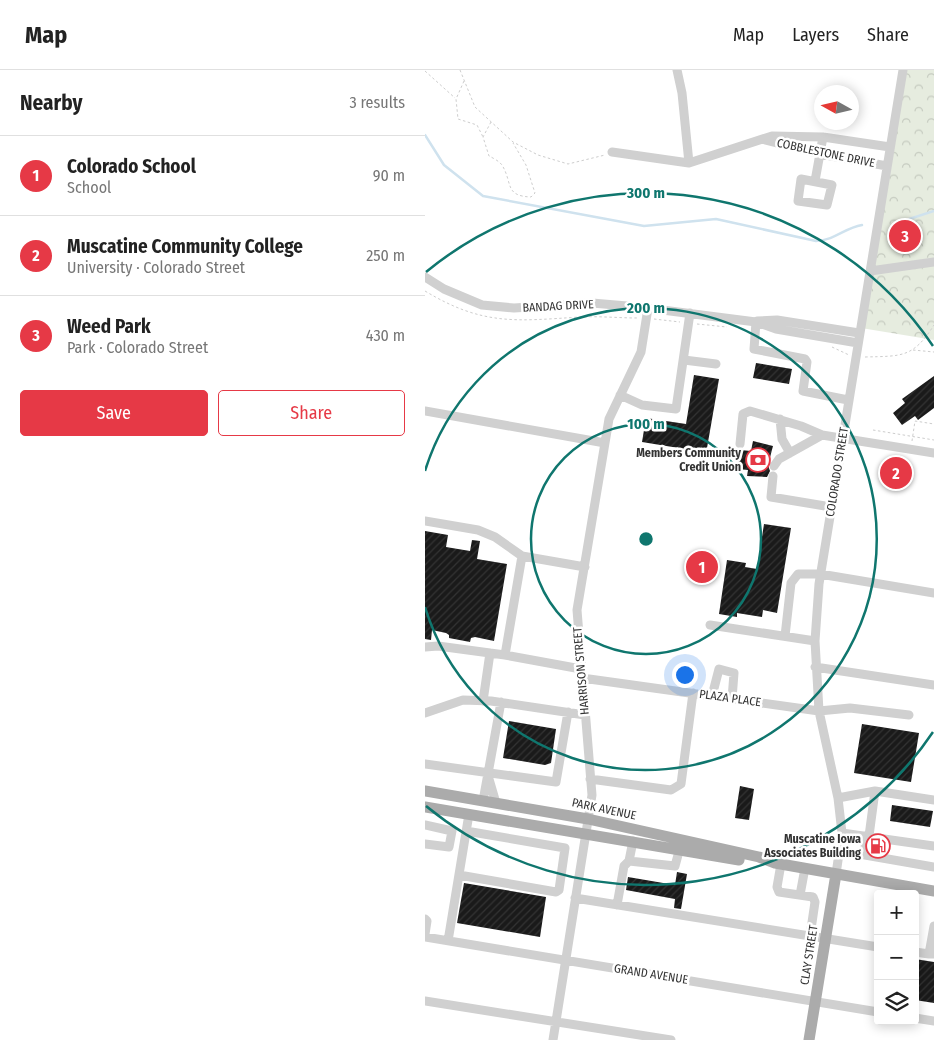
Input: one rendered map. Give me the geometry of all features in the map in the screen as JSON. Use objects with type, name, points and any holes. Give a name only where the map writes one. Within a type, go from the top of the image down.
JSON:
[{"type":"main road","name":"PARK AVENUE","points":[[425,791],[588,820],[681,844],[759,857],[778,864],[934,891]]},
{"type":"main road","name":"PARK AVENUE","points":[[425,807],[633,841],[681,844]]},
{"type":"main road","name":"CLAY STREET","points":[[809,1040],[836,874]]},
{"type":"street","points":[[677,70],[682,93],[689,162]]},
{"type":"street","name":"COLORADO STREET","points":[[836,874],[842,833],[838,798],[819,711],[815,667],[820,574],[903,70]]},
{"type":"street","name":"COBBLESTONE DRIVE","points":[[612,152],[689,162],[740,145],[765,140],[772,136],[823,137],[890,147]]},
{"type":"street","points":[[815,181],[823,137]]},
{"type":"street","name":"COBBLESTONE DRIVE","points":[[765,140],[820,154],[887,166]]},
{"type":"street","points":[[870,271],[934,262]]},
{"type":"street","name":"BANDAG DRIVE","points":[[425,276],[444,290],[482,305],[514,308],[592,303],[648,308],[690,318],[756,322],[776,329],[858,338]]},
{"type":"street","name":"HARRISON STREET","points":[[553,1040],[592,795],[577,610],[609,419],[641,352],[648,308]]},
{"type":"street","points":[[620,395],[642,405],[676,409],[690,318]]},
{"type":"street","points":[[756,322],[754,349],[805,359],[807,362],[803,391],[848,400]]},
{"type":"street","points":[[683,360],[716,364]]},
{"type":"street","points":[[425,411],[605,443]]},
{"type":"street","points":[[740,444],[745,411],[761,413],[822,435],[934,453]]},
{"type":"street","points":[[779,419],[782,439],[790,453]]},
{"type":"street","points":[[774,466],[779,459],[822,435]]},
{"type":"street","points":[[773,476],[771,496],[831,507]]},
{"type":"street","points":[[425,521],[478,530],[495,537],[522,556],[585,566]]},
{"type":"street","points":[[505,655],[522,556]]},
{"type":"street","points":[[785,636],[791,583],[794,577],[803,572],[934,593]]},
{"type":"street","points":[[710,625],[815,641]]},
{"type":"street","name":"PLAZA PLACE","points":[[425,647],[438,646],[505,655],[581,673],[712,696],[819,711],[850,708],[909,715]]},
{"type":"street","points":[[483,701],[490,653]]},
{"type":"street","points":[[815,667],[934,685]]},
{"type":"street","points":[[712,696],[719,669],[734,673],[732,698]]},
{"type":"street","points":[[591,780],[671,790],[681,784],[693,693]]},
{"type":"street","points":[[425,713],[463,700],[501,702],[585,715]]},
{"type":"street","points":[[483,801],[501,702]]},
{"type":"street","points":[[425,764],[488,775],[557,782],[567,712]]},
{"type":"street","points":[[488,775],[496,803]]},
{"type":"street","points":[[838,798],[875,791],[934,800]]},
{"type":"street","points":[[875,791],[863,850],[865,855],[934,868]]},
{"type":"street","points":[[448,941],[469,814]]},
{"type":"street","points":[[425,825],[452,831],[449,848],[425,844]]},
{"type":"street","points":[[459,875],[556,892],[559,887],[565,848],[466,832]]},
{"type":"street","points":[[842,833],[934,846]]},
{"type":"street","points":[[617,905],[624,866],[629,860],[633,841]]},
{"type":"street","points":[[629,860],[675,866],[681,844]]},
{"type":"street","points":[[778,864],[777,887],[779,892],[813,897],[815,902],[810,936]]},
{"type":"street","points":[[800,895],[805,868]]},
{"type":"street","points":[[559,887],[576,894],[617,905],[874,946]]},
{"type":"street","points":[[425,919],[425,936]]},
{"type":"street","points":[[812,921],[828,923]]},
{"type":"street","points":[[919,952],[932,954],[934,926]]},
{"type":"street","name":"GRAND AVENUE","points":[[425,936],[874,1011]]},
{"type":"street","points":[[425,1001],[671,1040]]},
{"type":"street","points":[[919,1019],[934,1021]]},
{"type":"path","points":[[460,70],[475,107],[513,142],[538,155],[568,164],[595,159],[612,152]]},
{"type":"path","points":[[425,71],[456,99]]},
{"type":"path","points":[[464,80],[456,99],[458,118],[477,125],[489,156],[501,164],[512,191],[519,196],[531,197],[535,193],[525,165],[513,142]]},
{"type":"path","points":[[483,137],[491,122]]},
{"type":"path","points":[[425,291],[463,311],[499,320],[524,321],[583,317],[690,318],[728,328]]},
{"type":"path","points":[[867,357],[901,355],[913,350],[922,343],[934,325]]},
{"type":"path","points":[[828,345],[847,354]]},
{"type":"path","points":[[913,350],[934,352]]},
{"type":"path","points":[[911,449],[915,421],[934,424]]},
{"type":"path","points":[[873,430],[934,440]]},
{"type":"green space","points":[[903,70],[934,70],[934,340],[861,328]]},
{"type":"building","points":[[756,363],[792,369],[789,384],[753,378]]},
{"type":"building","points":[[694,375],[719,379],[707,448],[703,452],[642,442],[646,418],[686,424]]},
{"type":"building","points":[[934,376],[934,408],[918,420],[915,416],[902,425],[893,413],[905,403],[902,399]]},
{"type":"building","points":[[753,441],[773,446],[768,465],[770,471],[767,477],[747,476],[748,470],[737,469],[740,450],[751,451]]},
{"type":"building","points":[[764,524],[791,528],[777,613],[763,610],[762,617],[737,613],[737,617],[719,614],[727,560],[746,563],[745,567],[757,569]]},
{"type":"building","points":[[425,531],[448,535],[446,547],[470,551],[472,540],[480,541],[477,559],[507,564],[494,641],[475,637],[471,638],[470,642],[449,638],[449,635],[446,633],[432,630],[431,640],[425,639]]},
{"type":"building","points":[[509,721],[556,729],[551,763],[545,765],[503,758]]},
{"type":"building","points":[[862,724],[919,733],[911,782],[854,773]]},
{"type":"building","points":[[740,786],[754,789],[749,820],[735,818]]},
{"type":"building","points":[[892,805],[933,811],[930,827],[890,821]]},
{"type":"building","points":[[677,872],[687,874],[681,909],[674,908],[675,899],[626,890],[628,877],[675,885]]},
{"type":"building","points":[[464,883],[546,897],[540,937],[457,923]]},
{"type":"building","points":[[919,960],[934,962],[934,1003],[919,1001]]},
{"type":"waterway","points":[[425,135],[444,165],[483,196],[644,226],[716,219],[816,241],[862,225]]},
{"type":"waterway","points":[[900,222],[934,211]]},
{"type":"place","name":"Weed Park","points":[[905,236]]},
{"type":"place","name":"Members Community Credit Union","points":[[758,460]]},
{"type":"place","name":"Muscatine Community College","points":[[896,473]]},
{"type":"place","name":"Colorado School","points":[[702,567]]},
{"type":"place","name":"Muscatine Iowa Associates Building","points":[[878,846]]}]
